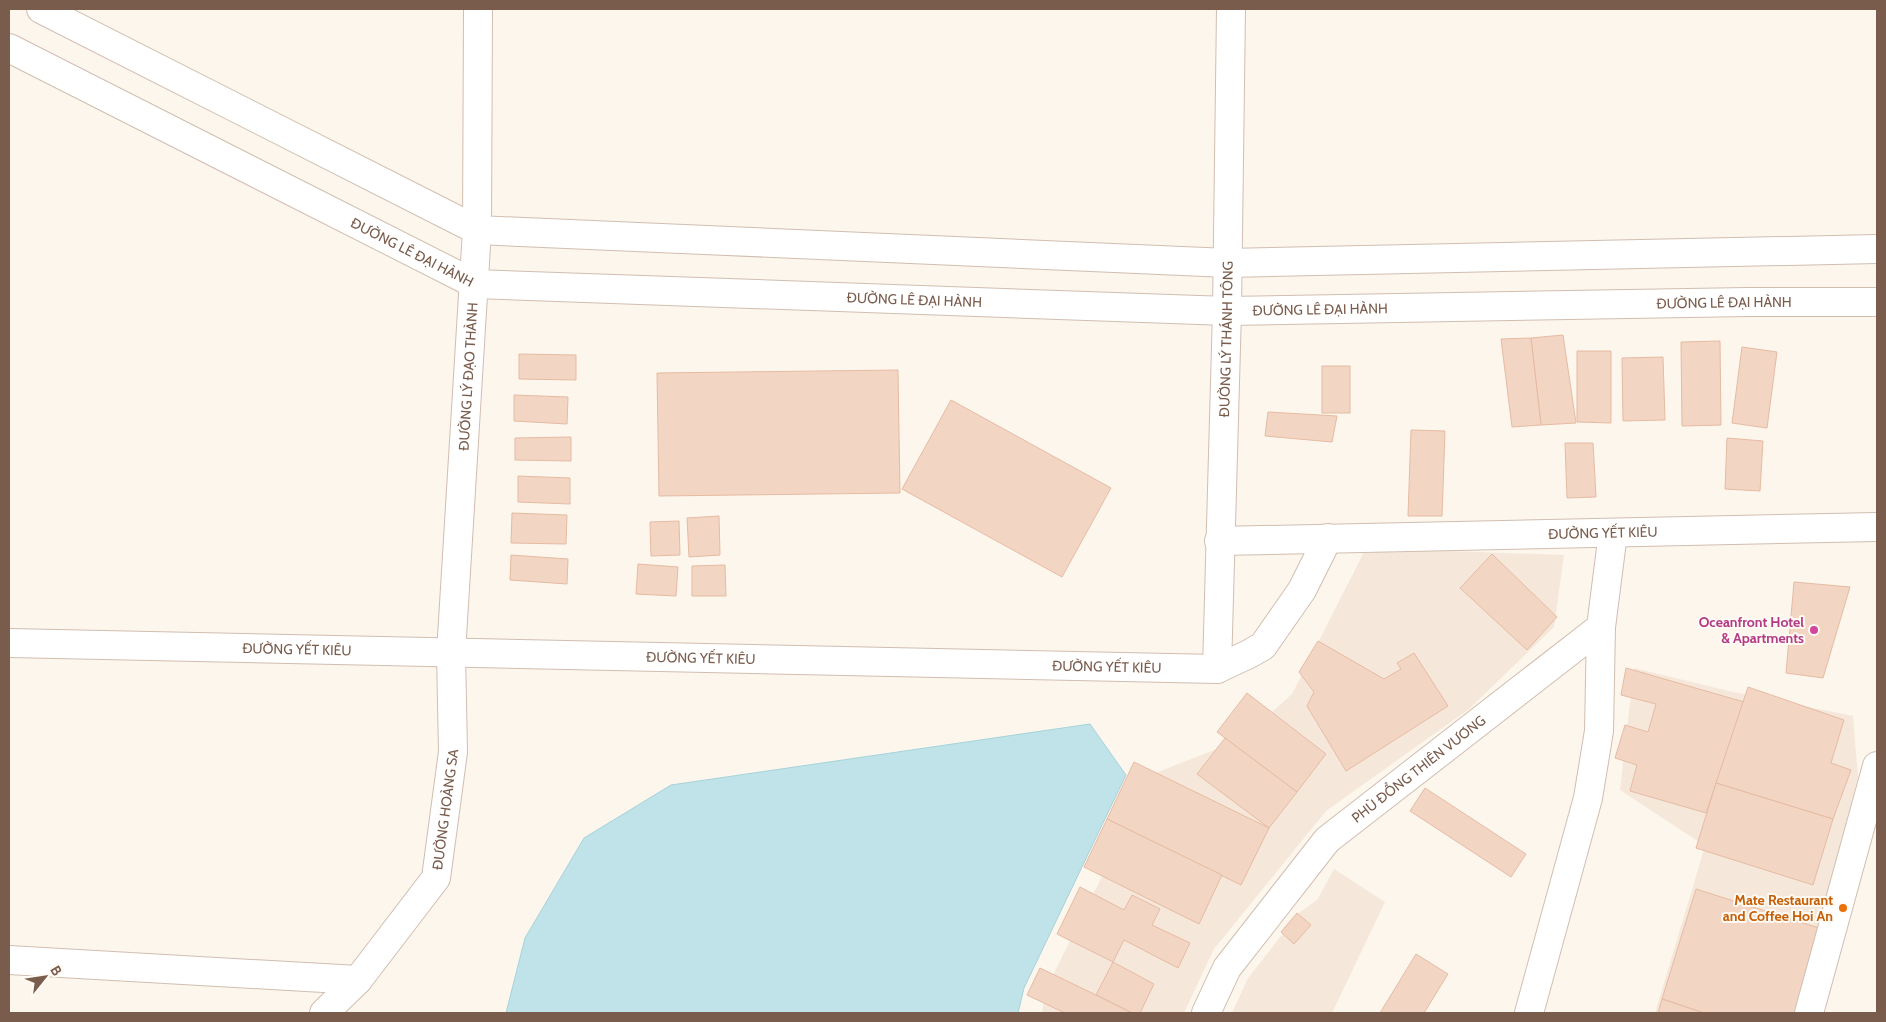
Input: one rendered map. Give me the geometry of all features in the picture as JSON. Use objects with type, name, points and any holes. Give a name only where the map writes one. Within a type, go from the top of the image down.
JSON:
[{"type":"street","points":[[41,9],[477,230],[1228,263],[1877,249]]},
{"type":"street","name":"ĐƯỜNG LÝ ĐẠO THÀNH","points":[[451,654],[475,284],[478,9]]},
{"type":"street","name":"ĐƯỜNG LÝ THÁNH TÔNG","points":[[1217,669],[1219,541],[1227,311],[1231,9]]},
{"type":"street","name":"ĐƯỜNG LÊ ĐẠI HÀNH","points":[[9,48],[475,284],[1227,311],[1737,302],[1877,302]]},
{"type":"street","name":"ĐƯỜNG YẾT KIÊU","points":[[1219,541],[1877,527]]},
{"type":"street","points":[[1529,1013],[1588,798],[1599,731],[1601,627],[1613,532]]},
{"type":"street","name":"ĐƯỜNG YẾT KIÊU","points":[[9,643],[1217,669],[1262,646],[1302,590],[1328,538]]},
{"type":"street","name":"PHÙ ĐỔNG THIÊN VƯƠNG","points":[[1206,1013],[1227,968],[1327,840],[1601,627]]},
{"type":"street","name":"ĐƯỜNG HOÀNG SA","points":[[324,1013],[358,980],[436,878],[453,752],[451,654]]},
{"type":"street","points":[[1809,1013],[1877,766]]},
{"type":"street","points":[[9,960],[358,980]]},
{"type":"shaded area","points":[[1366,548],[1564,555],[1554,627],[1469,709],[1326,811],[1214,949],[1184,1013],[1042,1013],[1046,989],[1153,774],[1242,739],[1292,694]]},
{"type":"shaded area","points":[[1634,668],[1733,692],[1853,716],[1858,777],[1798,1013],[1655,1013],[1705,846],[1620,790]]},
{"type":"shaded area","points":[[1334,869],[1385,902],[1332,1013],[1232,1013],[1248,978],[1300,912],[1317,900]]},
{"type":"water","points":[[1090,724],[1126,775],[1024,988],[1018,1013],[506,1013],[525,938],[584,838],[671,785]]},
{"type":"building","points":[[1563,335],[1576,423],[1541,425],[1531,338]]},
{"type":"building","points":[[1531,338],[1541,425],[1512,427],[1501,339]]},
{"type":"building","points":[[1720,341],[1721,425],[1682,426],[1681,342]]},
{"type":"building","points":[[1742,347],[1777,352],[1767,428],[1732,423]]},
{"type":"building","points":[[1577,351],[1611,351],[1611,423],[1577,422]]},
{"type":"building","points":[[519,354],[576,355],[576,380],[519,379]]},
{"type":"building","points":[[1663,357],[1665,420],[1623,421],[1622,358]]},
{"type":"building","points":[[1322,366],[1350,366],[1350,413],[1322,413]]},
{"type":"building","points":[[898,370],[900,493],[659,496],[657,373]]},
{"type":"building","points":[[514,395],[568,397],[567,424],[514,421]]},
{"type":"building","points":[[951,400],[1111,488],[1062,577],[902,489]]},
{"type":"building","points":[[1268,412],[1337,416],[1332,442],[1265,436]]},
{"type":"building","points":[[1411,430],[1445,431],[1442,516],[1408,516]]},
{"type":"building","points":[[571,437],[571,461],[515,460],[515,438]]},
{"type":"building","points":[[1727,438],[1763,441],[1760,491],[1725,489]]},
{"type":"building","points":[[1565,443],[1593,443],[1596,497],[1567,498]]},
{"type":"building","points":[[518,476],[570,478],[570,504],[518,502]]},
{"type":"building","points":[[512,513],[567,515],[566,544],[511,543]]},
{"type":"building","points":[[719,516],[720,555],[689,557],[687,518]]},
{"type":"building","points":[[679,521],[680,555],[651,556],[650,522]]},
{"type":"building","points":[[1492,554],[1557,617],[1527,650],[1460,588]]},
{"type":"building","points":[[511,555],[568,559],[567,584],[510,580]]},
{"type":"building","points":[[638,564],[678,567],[676,596],[636,594]]},
{"type":"building","points":[[725,565],[726,596],[692,596],[692,566]]},
{"type":"building","name":"Oceanfront Hotel & Apartments","points":[[1794,582],[1850,587],[1823,678],[1786,673]]},
{"type":"building","points":[[1318,641],[1384,679],[1401,669],[1397,663],[1414,653],[1448,706],[1346,771],[1307,706],[1314,692],[1299,672]]},
{"type":"building","points":[[1626,668],[1744,702],[1706,813],[1630,791],[1637,765],[1615,758],[1625,725],[1648,732],[1656,704],[1621,695]]},
{"type":"building","points":[[1748,687],[1844,720],[1831,763],[1851,770],[1833,819],[1716,783]]},
{"type":"building","points":[[1247,693],[1326,754],[1297,792],[1217,732]]},
{"type":"building","points":[[1225,738],[1297,792],[1269,828],[1197,774]]},
{"type":"building","points":[[1134,762],[1269,828],[1241,885],[1107,819]]},
{"type":"building","points":[[1716,783],[1833,819],[1813,885],[1696,848]]},
{"type":"building","points":[[1425,788],[1526,854],[1511,877],[1410,811]]},
{"type":"building","points":[[1107,819],[1222,875],[1199,924],[1084,867]]},
{"type":"building","points":[[1080,887],[1124,910],[1132,895],[1160,909],[1152,925],[1190,943],[1178,968],[1124,940],[1113,962],[1057,934]]},
{"type":"building","points":[[1696,889],[1822,929],[1798,1013],[1704,1013],[1662,999]]},
{"type":"building","points":[[1297,913],[1311,925],[1294,944],[1281,932]]},
{"type":"building","points":[[1416,954],[1448,974],[1424,1013],[1380,1013]]},
{"type":"building","points":[[1113,962],[1154,984],[1140,1013],[1132,1013],[1096,995]]},
{"type":"building","points":[[1040,968],[1132,1013],[1065,1013],[1027,995]]},
{"type":"building","points":[[1662,999],[1704,1013],[1658,1013]]},
{"type":"place","name":"Oceanfront Hotel & Apartments","points":[[1814,630]]},
{"type":"place","name":"Mate Restaurant and Coffee Hoi An","points":[[1843,908]]}]
